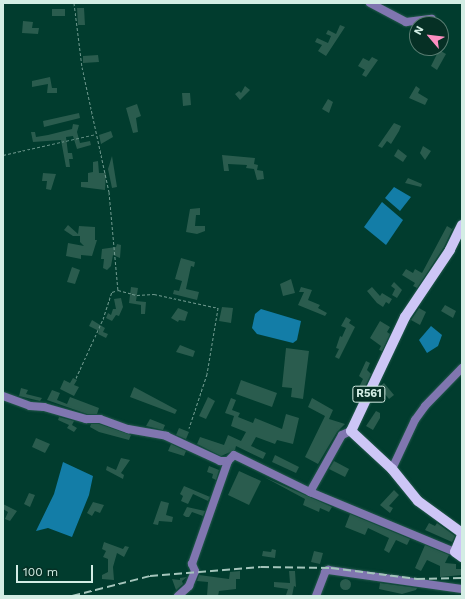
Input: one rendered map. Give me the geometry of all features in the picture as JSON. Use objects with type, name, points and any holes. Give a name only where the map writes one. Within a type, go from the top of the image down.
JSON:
[{"type":"main road","name":"R561","points":[[351,431],[405,317],[450,250],[462,225]]},
{"type":"main road","points":[[351,431],[392,469],[418,501],[462,534],[459,555]]},
{"type":"street","points":[[370,3],[406,22],[409,22]]},
{"type":"street","points":[[392,469],[415,420],[425,406],[462,368]]},
{"type":"street","points":[[3,396],[30,406],[44,407],[86,419],[100,419],[128,429],[166,436],[220,461],[228,461]]},
{"type":"street","points":[[310,492],[342,435],[351,431]]},
{"type":"street","points":[[178,596],[189,586],[195,571],[192,564],[228,461],[234,455],[310,492],[459,555]]},
{"type":"street","points":[[316,596],[325,572],[328,570],[462,589]]},
{"type":"path","points":[[74,3],[79,52],[109,192],[118,290]]},
{"type":"path","points":[[3,155],[96,134]]},
{"type":"path","points":[[76,378],[103,319],[112,292],[118,290],[137,295],[154,294],[218,308],[207,374],[189,428]]},
{"type":"water","points":[[394,187],[411,197],[400,211],[385,198]]},
{"type":"water","points":[[382,202],[403,220],[386,245],[364,227]]},
{"type":"water","points":[[261,309],[301,321],[297,340],[293,343],[257,334],[252,328],[255,314]]},
{"type":"water","points":[[431,326],[442,335],[438,346],[427,353],[419,340]]},
{"type":"water","points":[[63,462],[93,476],[89,495],[72,537],[48,528],[36,531],[54,494]]},
{"type":"building","points":[[77,8],[84,8],[85,25],[78,25]]},
{"type":"building","points":[[52,9],[65,9],[65,16],[52,16]]},
{"type":"building","points":[[23,21],[33,22],[32,28],[39,28],[38,34],[22,33]]},
{"type":"building","points":[[340,25],[345,27],[326,56],[318,51],[322,45],[315,42],[317,38],[328,43],[331,36],[326,34],[328,30],[336,34]]},
{"type":"building","points":[[98,55],[99,62],[83,63],[83,56]]},
{"type":"building","points":[[436,56],[445,56],[437,70],[431,66]]},
{"type":"building","points":[[372,57],[378,60],[366,77],[362,75],[365,70],[358,66],[363,58],[369,61]]},
{"type":"building","points":[[50,77],[52,88],[57,88],[57,93],[47,93],[48,84],[32,87],[32,81]]},
{"type":"building","points":[[245,86],[250,90],[240,100],[235,94],[239,91],[241,93]]},
{"type":"building","points":[[416,86],[420,89],[418,93],[428,99],[425,105],[409,98]]},
{"type":"building","points":[[182,93],[190,93],[191,105],[183,106]]},
{"type":"building","points":[[328,99],[333,102],[329,113],[322,109]]},
{"type":"building","points":[[137,104],[141,116],[136,118],[138,132],[133,133],[126,108]]},
{"type":"building","points":[[79,113],[80,118],[44,127],[43,121]]},
{"type":"building","points":[[394,123],[401,126],[391,144],[387,141],[382,148],[378,146]]},
{"type":"building","points":[[73,124],[79,125],[77,132],[80,143],[90,141],[91,145],[77,149],[73,136],[66,137],[68,153],[72,153],[73,159],[69,159],[70,167],[66,167],[61,140],[33,142],[31,132],[35,132],[36,137],[48,135],[72,129]]},
{"type":"building","points":[[111,131],[113,137],[101,144],[99,135]]},
{"type":"building","points":[[423,146],[431,151],[425,160],[420,153]]},
{"type":"building","points":[[398,149],[407,156],[403,162],[394,156]]},
{"type":"building","points":[[222,155],[255,158],[254,164],[258,165],[257,170],[263,171],[264,179],[257,180],[254,169],[246,168],[247,165],[228,164],[229,171],[224,171]]},
{"type":"building","points":[[112,156],[117,187],[112,188],[108,169]]},
{"type":"building","points":[[98,161],[99,173],[106,173],[105,190],[81,187],[81,182],[88,182],[88,173],[93,172],[93,162]]},
{"type":"building","points":[[43,173],[56,174],[51,190],[46,189],[47,181],[42,181]]},
{"type":"building","points":[[408,178],[422,184],[421,187],[405,183]]},
{"type":"building","points":[[200,208],[200,215],[196,215],[195,226],[205,226],[205,231],[197,234],[186,232],[190,209]]},
{"type":"building","points":[[68,225],[78,234],[79,226],[95,227],[95,240],[97,240],[92,256],[81,255],[81,259],[66,256],[68,243],[84,246],[80,242],[80,236],[73,236],[64,230]]},
{"type":"building","points":[[447,226],[452,229],[454,226],[444,247],[417,288],[413,286],[415,283],[402,275],[406,269],[413,273],[415,269],[422,273]]},
{"type":"building","points":[[117,244],[121,245],[120,258],[113,255],[111,266],[107,270],[103,268],[104,259],[101,259],[102,249],[116,247]]},
{"type":"building","points":[[181,258],[195,262],[194,267],[191,266],[186,289],[199,292],[197,300],[173,294],[174,290],[179,291],[182,281],[175,279]]},
{"type":"building","points":[[72,267],[80,270],[75,284],[67,282]]},
{"type":"building","points":[[291,279],[295,293],[283,296],[280,284]]},
{"type":"building","points":[[394,282],[402,290],[397,298],[392,295],[395,289],[391,286]]},
{"type":"building","points":[[131,287],[138,288],[136,301],[146,302],[145,314],[141,314],[141,305],[129,303]]},
{"type":"building","points":[[301,287],[312,290],[308,300],[320,305],[318,308],[327,313],[325,316],[298,305],[304,292],[299,292]]},
{"type":"building","points":[[372,287],[380,296],[382,293],[392,299],[389,304],[386,302],[383,307],[377,303],[367,291]]},
{"type":"building","points":[[121,298],[123,307],[119,316],[116,315],[112,321],[106,318],[108,313],[111,315],[113,309],[116,309],[114,299]]},
{"type":"building","points":[[445,305],[456,311],[453,318],[441,311]]},
{"type":"building","points":[[222,307],[233,308],[231,323],[219,321]]},
{"type":"building","points":[[178,308],[188,312],[185,321],[179,320],[178,322],[171,318]]},
{"type":"building","points":[[419,308],[426,312],[420,325],[411,320]]},
{"type":"building","points":[[346,317],[351,320],[349,323],[355,327],[339,359],[335,357],[339,349],[336,348],[340,336],[342,337],[346,328],[341,326]]},
{"type":"building","points":[[92,320],[105,328],[103,332],[108,334],[106,338],[98,334],[99,331],[89,326]]},
{"type":"building","points":[[380,321],[390,327],[387,332],[390,334],[382,351],[379,350],[381,346],[370,338]]},
{"type":"building","points":[[180,345],[195,351],[193,357],[176,352]]},
{"type":"building","points":[[286,348],[309,351],[303,399],[291,397],[292,388],[282,387]]},
{"type":"building","points":[[366,361],[370,363],[367,370],[371,374],[359,399],[354,397],[363,379],[359,376]]},
{"type":"building","points":[[73,378],[77,380],[74,385],[79,387],[74,396],[60,389],[64,380],[70,383]]},
{"type":"building","points":[[241,380],[277,393],[272,407],[236,394]]},
{"type":"building","points":[[384,383],[394,395],[389,399],[379,387]]},
{"type":"building","points":[[134,387],[177,410],[175,414],[130,397]]},
{"type":"building","points":[[21,388],[28,390],[26,394],[42,398],[40,401],[19,396]]},
{"type":"building","points":[[52,390],[60,393],[57,400],[67,404],[70,397],[99,408],[97,414],[87,414],[47,400]]},
{"type":"building","points":[[208,397],[215,401],[206,419],[199,416]]},
{"type":"building","points":[[231,398],[236,400],[232,410],[240,413],[238,417],[253,423],[255,418],[282,429],[286,414],[299,418],[293,444],[277,440],[275,444],[256,437],[251,446],[266,453],[263,459],[236,446],[235,450],[221,456],[197,444],[200,437],[224,445],[228,435],[241,441],[246,432],[231,426],[234,416],[225,413]]},
{"type":"building","points":[[312,398],[333,410],[329,419],[345,424],[337,432],[318,464],[305,457],[325,416],[308,407]]},
{"type":"building","points":[[376,411],[380,413],[380,418],[373,430],[366,426]]},
{"type":"building","points":[[59,417],[74,421],[72,425],[77,428],[74,432],[67,428],[69,425],[58,420]]},
{"type":"building","points":[[150,419],[165,425],[163,430],[146,426]]},
{"type":"building","points":[[91,424],[99,424],[131,435],[129,440],[99,432],[90,427]]},
{"type":"building","points":[[179,428],[189,432],[186,439],[176,435]]},
{"type":"building","points":[[36,438],[50,444],[45,453],[32,447]]},
{"type":"building","points":[[171,444],[186,451],[184,456],[168,451]]},
{"type":"building","points":[[275,455],[299,467],[296,473],[272,462]]},
{"type":"building","points":[[121,458],[130,460],[121,473],[124,475],[123,479],[106,470],[107,466],[116,470]]},
{"type":"building","points":[[334,461],[349,469],[345,477],[329,469]]},
{"type":"building","points":[[209,466],[219,470],[216,480],[212,478],[213,474],[207,472]]},
{"type":"building","points":[[239,471],[261,481],[249,505],[228,495]]},
{"type":"building","points":[[264,477],[332,507],[329,512],[320,508],[319,512],[303,505],[305,499]]},
{"type":"building","points":[[184,486],[210,497],[208,501],[193,494],[188,504],[181,501],[183,496],[180,494]]},
{"type":"building","points":[[394,490],[399,495],[389,506],[393,508],[390,513],[380,505]]},
{"type":"building","points":[[29,493],[35,495],[30,507],[24,504]]},
{"type":"building","points":[[161,501],[169,503],[166,515],[173,517],[172,522],[159,521],[158,525],[153,524]]},
{"type":"building","points":[[93,502],[104,505],[100,513],[95,511],[92,516],[87,513]]},
{"type":"building","points":[[3,504],[17,511],[10,521],[5,519],[8,512],[3,509]]},
{"type":"building","points":[[187,507],[205,511],[203,516],[192,512],[189,517],[186,517],[183,515]]},
{"type":"building","points":[[350,514],[410,539],[407,545],[396,540],[389,553],[384,550],[389,538],[368,528],[365,535],[345,527]]},
{"type":"building","points":[[429,523],[435,526],[437,523],[455,536],[452,542],[425,530]]},
{"type":"building","points":[[104,542],[123,549],[125,546],[129,547],[124,557],[117,553],[113,567],[114,580],[102,579],[102,575],[108,572],[108,559],[103,557],[106,551],[102,549]]},
{"type":"building","points":[[425,545],[449,555],[445,563],[456,564],[456,569],[462,569],[462,575],[440,577],[440,566],[427,560],[421,571],[415,568]]},
{"type":"building","points":[[272,549],[276,550],[275,558],[262,556],[263,551],[271,552]]},
{"type":"building","points":[[314,551],[323,553],[320,564],[311,562]]},
{"type":"building","points":[[240,571],[240,579],[236,579],[236,589],[219,591],[218,596],[207,596],[208,582],[197,581],[199,575],[229,579],[230,572]]},
{"type":"building","points":[[289,571],[295,571],[296,587],[294,586],[292,596],[286,595],[288,589],[274,587],[274,582],[290,583]]},
{"type":"building","points":[[187,577],[182,581],[183,584],[176,590],[172,579],[180,580],[180,578]]},
{"type":"building","points":[[345,578],[349,580],[351,584],[349,588],[345,590],[341,588],[339,584],[341,580]]},
{"type":"building","points":[[380,583],[417,588],[416,590],[402,594],[379,589]]},
{"type":"railway","points":[[72,596],[150,576],[261,567],[331,568],[417,579],[462,578]]}]
